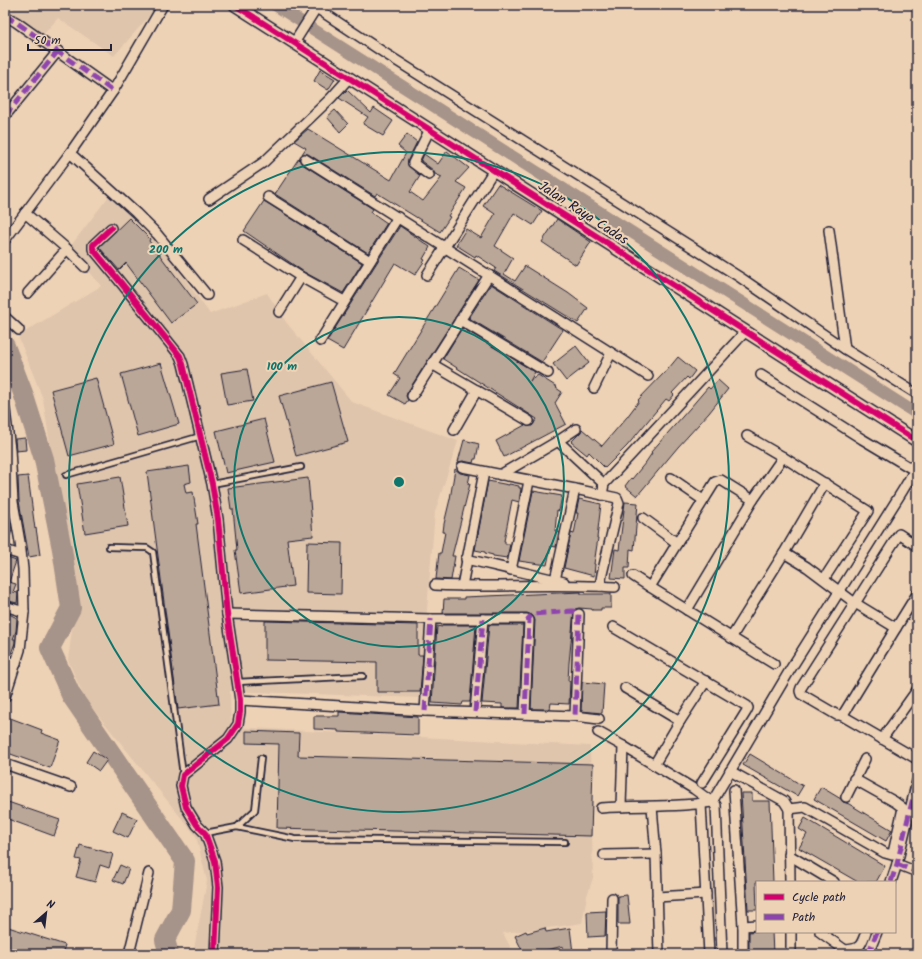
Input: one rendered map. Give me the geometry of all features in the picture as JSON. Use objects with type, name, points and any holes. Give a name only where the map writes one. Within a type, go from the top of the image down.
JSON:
[{"type":"street","points":[[5,240],[70,153],[113,91],[163,5]]},
{"type":"street","name":"Jalan Raya Cadas","points":[[235,5],[295,41],[349,78],[917,442]]},
{"type":"street","points":[[295,41],[315,7],[386,54],[741,278],[845,349],[917,394]]},
{"type":"street","points":[[5,16],[16,22],[113,91]]},
{"type":"street","points":[[5,116],[58,52]]},
{"type":"street","points":[[209,199],[264,162],[331,98],[349,78]]},
{"type":"street","points":[[429,175],[412,163],[430,129]]},
{"type":"street","points":[[70,153],[157,234],[207,295]]},
{"type":"street","points":[[305,159],[648,376]]},
{"type":"street","points":[[427,275],[494,170]]},
{"type":"street","points":[[268,198],[370,260]]},
{"type":"street","points":[[25,213],[67,249],[85,267]]},
{"type":"street","points":[[320,341],[398,217]]},
{"type":"street","points":[[111,228],[93,245],[93,250],[118,278],[180,356],[184,364],[212,484],[218,519],[228,614],[240,700],[240,712],[238,724],[228,739],[183,775],[181,786],[186,807],[197,825],[205,833],[215,861],[218,886],[215,954]]},
{"type":"street","points":[[829,230],[841,308],[845,349]]},
{"type":"street","points":[[243,240],[301,277],[344,301]]},
{"type":"street","points":[[28,293],[67,249]]},
{"type":"street","points":[[412,396],[489,275]]},
{"type":"street","points":[[279,312],[301,277]]},
{"type":"street","points":[[5,317],[19,330]]},
{"type":"street","points":[[460,320],[548,373]]},
{"type":"street","points":[[602,494],[604,484],[745,332]]},
{"type":"street","points":[[594,388],[611,353]]},
{"type":"street","points":[[432,364],[529,421]]},
{"type":"street","points":[[712,802],[916,468],[862,439],[761,375]]},
{"type":"street","points":[[454,430],[476,390]]},
{"type":"street","points":[[5,410],[9,501],[21,555],[24,612],[22,634],[16,664],[5,697]]},
{"type":"street","points":[[500,475],[558,441],[576,428]]},
{"type":"street","points":[[747,436],[868,511],[824,579]]},
{"type":"street","points":[[558,441],[604,484]]},
{"type":"street","points":[[687,610],[753,500],[782,457]]},
{"type":"street","points":[[462,467],[617,498],[619,503],[600,586]]},
{"type":"street","points":[[462,586],[466,558],[484,472]]},
{"type":"street","points":[[671,478],[703,500]]},
{"type":"street","points":[[650,587],[715,482],[721,480],[753,500]]},
{"type":"street","points":[[511,570],[529,481]]},
{"type":"street","points":[[731,638],[784,553],[825,483]]},
{"type":"street","points":[[554,580],[575,489]]},
{"type":"street","points":[[643,518],[677,543]]},
{"type":"street","points":[[917,546],[899,534],[800,691],[801,694],[837,715],[841,715],[917,759]]},
{"type":"street","points":[[5,550],[21,555]]},
{"type":"street","points":[[784,553],[807,567],[855,603],[896,628]]},
{"type":"street","points":[[466,558],[576,585]]},
{"type":"street","points":[[633,576],[774,664]]},
{"type":"street","points":[[435,585],[576,585],[615,587]]},
{"type":"street","points":[[841,715],[844,713],[917,594]]},
{"type":"street","points":[[5,606],[24,612]]},
{"type":"street","points":[[228,614],[432,619],[526,618],[529,620],[525,714]]},
{"type":"street","points":[[575,716],[579,614]]},
{"type":"street","points":[[425,711],[432,619]]},
{"type":"street","points":[[475,712],[483,619]]},
{"type":"street","points":[[613,627],[706,681],[744,704],[748,708],[702,783]]},
{"type":"street","points":[[5,660],[16,664]]},
{"type":"street","points":[[654,765],[706,681]]},
{"type":"street","points":[[624,688],[680,721]]},
{"type":"street","points":[[882,739],[916,693]]},
{"type":"street","points":[[240,700],[425,711],[575,716],[599,719]]},
{"type":"street","points":[[598,732],[694,789],[716,805],[722,954]]},
{"type":"street","points":[[621,806],[623,746]]},
{"type":"street","points":[[846,796],[865,759]]},
{"type":"street","points":[[5,764],[71,787]]},
{"type":"street","points":[[730,771],[784,801],[788,809],[790,881]]},
{"type":"street","points":[[788,809],[805,807],[885,854],[892,855],[903,808],[854,779]]},
{"type":"street","points":[[891,881],[897,864],[917,781]]},
{"type":"street","points":[[734,790],[743,926],[743,954]]},
{"type":"street","points":[[601,808],[621,806],[652,807],[712,802]]},
{"type":"street","points":[[700,804],[709,954]]},
{"type":"street","points":[[652,807],[656,854],[659,954]]},
{"type":"street","points":[[604,855],[656,854]]},
{"type":"street","points":[[789,855],[832,881]]},
{"type":"street","points":[[897,864],[917,872]]},
{"type":"street","points":[[129,954],[149,873]]},
{"type":"street","points":[[657,897],[706,894]]},
{"type":"street","points":[[611,954],[612,898]]},
{"type":"street","points":[[743,926],[756,925]]},
{"type":"street","points":[[791,933],[791,954]]},
{"type":"street","points":[[821,933],[845,952],[858,948],[861,945],[866,933]]},
{"type":"street","points":[[868,954],[877,933]]},
{"type":"lane","points":[[66,475],[201,436]]},
{"type":"lane","points":[[212,484],[302,467]]},
{"type":"lane","points":[[108,547],[147,548],[153,552],[183,775]]},
{"type":"lane","points":[[237,682],[363,676]]},
{"type":"lane","points":[[236,827],[255,810],[261,758]]},
{"type":"lane","points":[[205,833],[236,827],[296,839],[565,842]]},
{"type":"shaded area","points":[[16,5],[159,5],[114,56],[58,18],[43,35],[9,16]]},
{"type":"shaded area","points":[[109,196],[160,245],[210,314],[267,293],[286,322],[352,402],[458,441],[435,512],[427,609],[422,698],[230,691],[231,727],[590,746],[593,878],[587,896],[582,923],[503,933],[514,954],[193,954],[207,881],[196,836],[85,699],[68,660],[75,607],[43,399],[18,336],[101,286],[70,247]]},
{"type":"building","points":[[320,70],[335,79],[328,90],[314,81]]},
{"type":"building","points":[[347,90],[371,113],[374,108],[393,121],[383,136],[363,124],[368,117],[339,98]]},
{"type":"building","points":[[335,110],[348,124],[340,132],[327,117]]},
{"type":"building","points":[[308,129],[391,180],[406,153],[398,146],[407,134],[417,142],[408,160],[408,165],[420,176],[410,192],[423,201],[442,177],[435,174],[433,170],[421,161],[424,154],[438,164],[447,151],[469,168],[456,182],[466,188],[448,216],[450,217],[440,232],[377,193],[375,196],[308,154],[302,154],[306,148],[294,141]]},
{"type":"building","points":[[299,158],[302,164],[373,209],[371,212],[387,223],[368,253],[275,194]]},
{"type":"building","points":[[498,184],[542,211],[533,225],[514,213],[495,246],[513,258],[504,274],[515,281],[525,266],[568,293],[588,308],[578,323],[494,271],[496,268],[476,255],[475,257],[456,245],[466,229],[481,238],[495,214],[483,206]]},
{"type":"building","points":[[264,201],[362,263],[343,293],[304,272],[244,231]]},
{"type":"building","points":[[129,218],[150,239],[149,241],[197,304],[171,323],[126,263],[119,270],[99,247]]},
{"type":"building","points":[[557,219],[591,242],[576,265],[542,242]]},
{"type":"building","points":[[400,226],[430,247],[423,259],[425,260],[415,275],[395,263],[343,350],[327,341]]},
{"type":"building","points":[[459,268],[479,280],[407,393],[406,396],[408,400],[405,404],[389,395],[400,378],[394,374]]},
{"type":"building","points":[[491,284],[563,330],[542,362],[469,318]]},
{"type":"building","points":[[462,328],[535,372],[530,381],[538,375],[557,387],[556,388],[562,392],[555,403],[566,424],[504,457],[496,441],[525,425],[532,426],[537,419],[443,359]]},
{"type":"building","points":[[576,346],[589,363],[566,381],[553,364]]},
{"type":"building","points":[[678,357],[695,371],[689,379],[687,377],[672,393],[674,395],[669,401],[666,399],[627,446],[605,468],[589,452],[587,455],[571,442],[582,429],[602,446],[627,417],[639,401],[638,400],[664,374]]},
{"type":"building","points":[[161,363],[179,424],[138,436],[121,374]]},
{"type":"building","points":[[247,369],[253,401],[227,405],[221,373]]},
{"type":"building","points":[[96,378],[114,444],[69,456],[51,390]]},
{"type":"building","points":[[718,380],[728,389],[637,496],[625,486],[646,462],[652,453],[651,452],[708,387],[710,389]]},
{"type":"building","points":[[331,382],[348,442],[296,456],[279,396]]},
{"type":"building","points":[[264,419],[275,462],[226,473],[216,431]]},
{"type":"building","points":[[25,438],[26,450],[16,451],[15,439]]},
{"type":"building","points":[[464,440],[479,444],[476,459],[474,459],[473,463],[463,461],[458,462]]},
{"type":"building","points":[[189,466],[191,482],[184,484],[186,493],[193,492],[219,704],[178,709],[147,472]]},
{"type":"building","points":[[455,469],[460,473],[470,475],[468,484],[470,484],[452,556],[455,556],[451,580],[436,579],[439,553],[441,553],[445,532],[443,532],[444,524]]},
{"type":"building","points":[[28,476],[40,555],[29,557],[19,501],[18,477]]},
{"type":"building","points":[[120,477],[128,526],[85,533],[77,484]]},
{"type":"building","points":[[308,478],[313,536],[287,539],[293,586],[241,593],[235,550],[237,550],[233,509],[231,509],[228,488]]},
{"type":"building","points":[[488,481],[519,486],[519,488],[521,488],[519,502],[512,500],[504,541],[505,544],[510,544],[507,558],[493,556],[485,552],[475,550]]},
{"type":"building","points":[[533,491],[562,496],[559,511],[557,510],[555,531],[559,532],[556,547],[551,546],[547,565],[519,561]]},
{"type":"building","points":[[579,499],[601,504],[594,576],[564,568],[571,533],[574,534]]},
{"type":"building","points":[[625,502],[638,503],[634,550],[630,549],[629,568],[625,568],[625,579],[611,578],[615,549],[619,550]]},
{"type":"building","points":[[5,504],[7,505],[12,530],[7,544],[5,544]]},
{"type":"building","points":[[307,542],[342,543],[341,594],[306,593]]},
{"type":"building","points":[[5,557],[16,561],[9,582],[16,584],[13,592],[18,593],[17,603],[5,600]]},
{"type":"building","points":[[581,592],[581,594],[611,594],[611,608],[601,608],[601,610],[575,609],[569,663],[569,704],[551,703],[550,709],[531,709],[535,620],[532,615],[527,613],[443,613],[444,599]]},
{"type":"building","points":[[5,612],[17,618],[16,631],[13,639],[15,639],[15,643],[10,656],[5,654]]},
{"type":"building","points":[[265,621],[418,625],[418,655],[423,655],[420,692],[377,692],[377,662],[265,660]]},
{"type":"building","points":[[442,625],[476,625],[470,702],[463,702],[462,705],[432,703],[437,626],[442,627]]},
{"type":"building","points":[[489,625],[523,625],[519,708],[502,708],[502,704],[482,703]]},
{"type":"building","points":[[582,682],[604,684],[602,713],[581,711]]},
{"type":"building","points":[[339,712],[418,717],[418,735],[338,732],[338,730],[314,729],[314,716],[339,716]]},
{"type":"building","points":[[5,716],[42,730],[41,733],[60,740],[50,768],[5,752]]},
{"type":"building","points":[[246,731],[299,733],[298,756],[593,764],[591,836],[277,828],[279,744],[246,743]]},
{"type":"building","points":[[93,751],[107,760],[99,771],[86,762]]},
{"type":"building","points":[[750,754],[803,786],[797,796],[743,765]]},
{"type":"building","points":[[821,787],[841,799],[843,802],[849,804],[892,830],[886,841],[814,799]]},
{"type":"building","points":[[741,793],[752,793],[752,801],[770,801],[773,881],[756,881],[756,910],[748,910]]},
{"type":"building","points":[[5,801],[60,820],[54,836],[5,818]]},
{"type":"building","points":[[122,812],[137,819],[128,838],[113,831]]},
{"type":"building","points":[[805,818],[885,866],[877,881],[856,881],[799,848],[807,834],[799,829]]},
{"type":"building","points":[[80,845],[113,854],[109,868],[100,865],[95,882],[76,877],[81,860],[76,859]]},
{"type":"building","points":[[120,865],[129,869],[123,884],[113,880]]},
{"type":"building","points":[[627,895],[630,924],[618,924],[618,896]]},
{"type":"building","points":[[606,911],[605,936],[588,937],[587,912]]},
{"type":"building","points":[[5,926],[65,945],[62,954],[5,954]]},
{"type":"building","points":[[545,928],[546,932],[570,928],[573,953],[564,954],[563,946],[524,954],[515,936],[526,931],[527,933]]},
{"type":"building","points":[[749,932],[772,933],[773,954],[749,954]]},
{"type":"waterway","points":[[275,5],[917,414]]},
{"type":"waterway","points":[[5,346],[23,393],[44,459],[62,549],[71,608],[50,648],[71,695],[185,861],[181,910],[165,940],[169,954]]},
{"type":"marked path","points":[[5,16],[16,22],[113,91]]},
{"type":"marked path","points":[[5,116],[58,51]]},
{"type":"marked path","points":[[525,714],[528,619],[533,614],[573,611],[579,614],[575,716]]},
{"type":"marked path","points":[[425,711],[431,619]]},
{"type":"marked path","points":[[475,712],[483,619]]},
{"type":"marked path","points":[[891,881],[897,864],[917,781]]},
{"type":"marked path","points":[[897,864],[917,872]]},
{"type":"marked path","points":[[868,954],[877,933]]},
{"type":"cycle path","points":[[235,5],[917,441]]},
{"type":"cycle path","points":[[111,228],[93,245],[93,249],[180,356],[212,484],[218,519],[227,614],[240,700],[240,712],[238,724],[228,739],[183,775],[181,786],[186,807],[197,825],[205,833],[215,861],[218,887],[215,954]]}]
